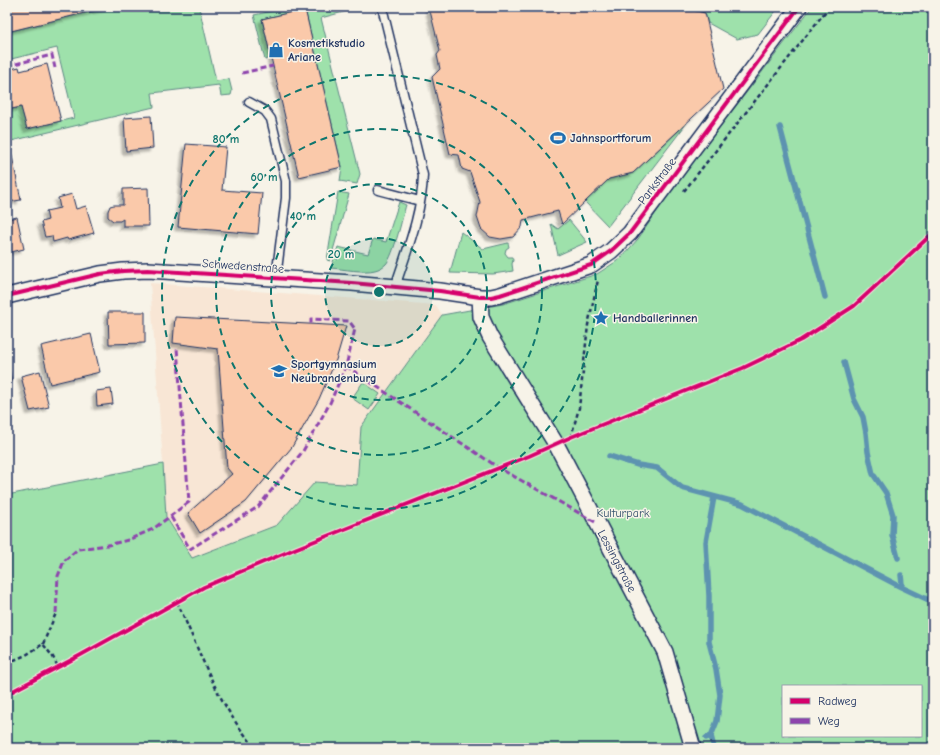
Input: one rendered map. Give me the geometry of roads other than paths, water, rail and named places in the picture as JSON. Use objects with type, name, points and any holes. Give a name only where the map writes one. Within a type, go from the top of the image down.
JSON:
[{"type":"street","name":"Parkstraße","points":[[480,297],[500,296],[591,265],[611,251],[630,233],[799,7]]},
{"type":"street","name":"Schwedenstraße","points":[[7,296],[100,274],[148,270],[344,283],[440,291],[480,297]]},
{"type":"street","name":"Lessingstraße","points":[[480,297],[481,317],[490,337],[556,444],[665,652],[693,748]]},
{"type":"lane","points":[[382,7],[423,175],[423,188],[417,219],[398,278],[397,288]]},
{"type":"lane","name":"Schwedenstraße","points":[[249,102],[265,111],[271,119],[286,181],[286,198],[276,278]]},
{"type":"lane","points":[[378,190],[420,201]]},
{"type":"waterway","points":[[780,127],[825,297]]},
{"type":"waterway","points":[[844,362],[854,399],[863,417],[873,474],[886,493],[893,515],[892,535],[898,558]]},
{"type":"waterway","points":[[609,456],[638,465],[657,468],[682,488],[742,504],[901,587],[933,602]]},
{"type":"waterway","points":[[714,497],[706,542],[709,596],[709,642],[716,669],[720,695],[717,721],[711,736],[714,748]]},
{"type":"waterway","points":[[901,575],[901,587]]},
{"type":"waterway","points":[[706,738],[711,736]]},
{"type":"place","name":"Kosmetikstudio Ariane","points":[[276,50]]},
{"type":"place","name":"Jahnsportforum","points":[[558,138]]},
{"type":"place","name":"Handballerinnen","points":[[601,318]]},
{"type":"place","name":"Sportgymnasium Neubrandenburg","points":[[279,371]]},
{"type":"park label","name":"Kulturpark","points":[[623,513]]}]
